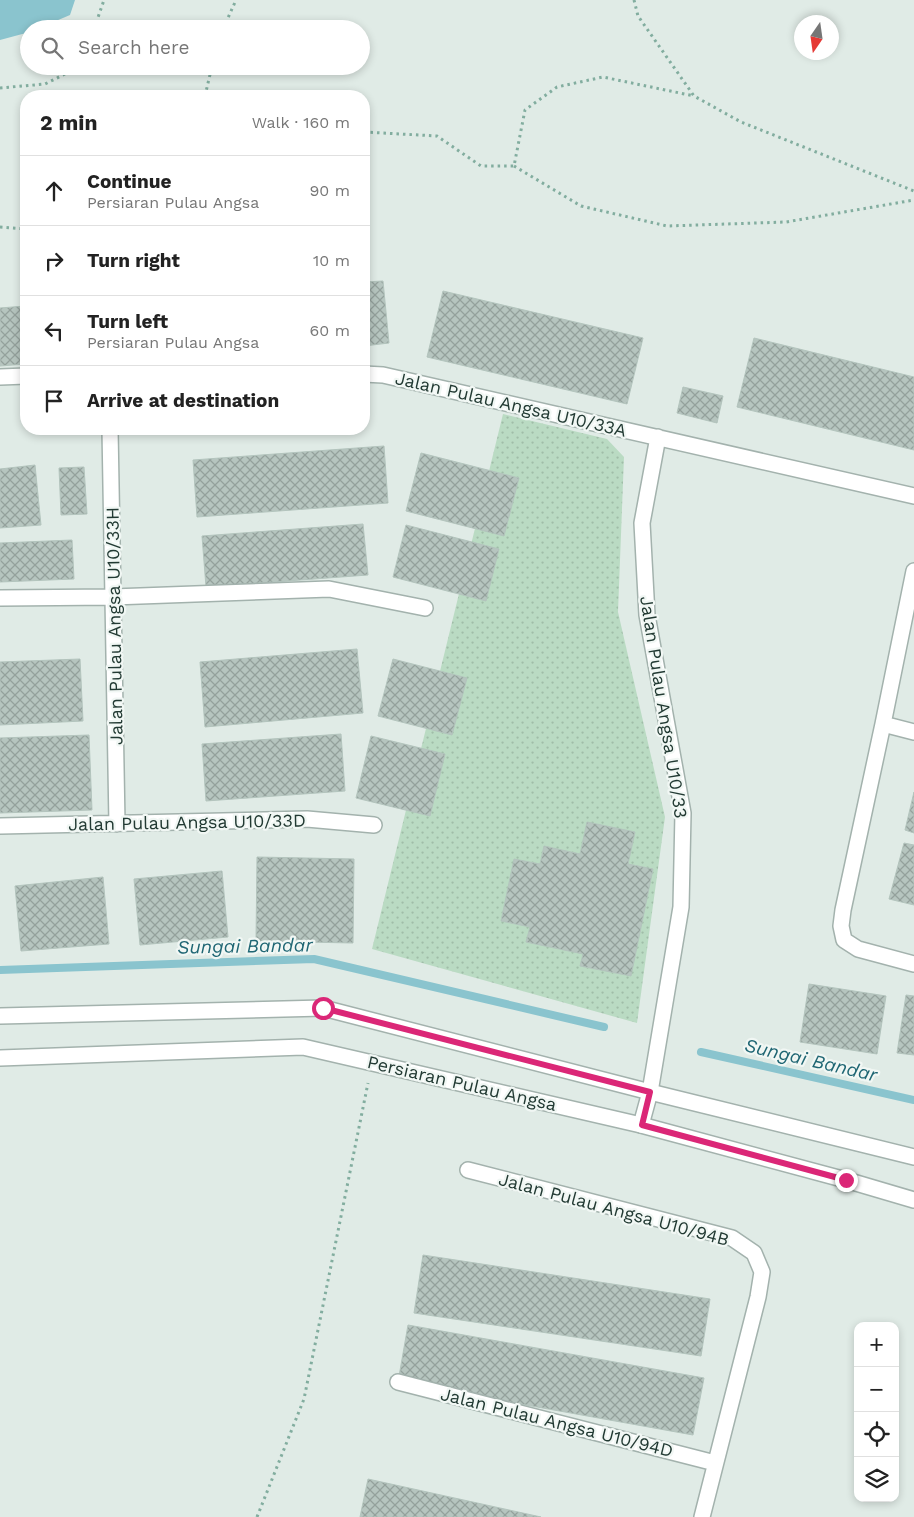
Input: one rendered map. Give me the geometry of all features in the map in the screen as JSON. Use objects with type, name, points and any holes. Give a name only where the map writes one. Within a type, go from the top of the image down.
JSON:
[{"type":"street","name":"Jalan Pulau Angsa U10/33A","points":[[370,374],[384,375],[914,496]]},
{"type":"street","points":[[0,377],[20,376]]},
{"type":"street","name":"Jalan Pulau Angsa U10/33H","points":[[110,435],[117,824]]},
{"type":"street","name":"Jalan Pulau Angsa U10/33","points":[[642,1125],[650,1092],[681,907],[683,813],[647,615],[642,523],[658,437]]},
{"type":"street","points":[[914,572],[884,724],[842,910],[841,926],[844,940],[858,949],[914,964]]},
{"type":"street","points":[[0,598],[113,597],[329,589],[425,608]]},
{"type":"street","points":[[884,724],[914,732]]},
{"type":"street","name":"Jalan Pulau Angsa U10/33D","points":[[0,826],[307,819],[374,825]]},
{"type":"street","name":"Persiaran Pulau Angsa","points":[[0,1016],[323,1008],[650,1092],[914,1156]]},
{"type":"street","name":"Persiaran Pulau Angsa","points":[[0,1058],[303,1047],[642,1125],[914,1200]]},
{"type":"street","name":"Jalan Pulau Angsa U10/94B","points":[[468,1170],[732,1238],[754,1253],[762,1272],[758,1297],[702,1517]]},
{"type":"street","name":"Jalan Pulau Angsa U10/94D","points":[[398,1382],[715,1463]]},
{"type":"path","points":[[97,20],[104,0]]},
{"type":"path","points":[[227,20],[236,0]]},
{"type":"path","points":[[634,0],[638,16],[694,96]]},
{"type":"path","points":[[0,88],[45,84],[63,75]]},
{"type":"path","points":[[206,90],[210,75]]},
{"type":"path","points":[[514,166],[525,110],[557,87],[603,77],[694,96],[742,122],[914,191]]},
{"type":"path","points":[[370,132],[437,136],[482,166],[514,166],[581,206],[667,226],[786,222],[914,200]]},
{"type":"path","points":[[0,227],[20,229]]},
{"type":"path","points":[[258,1517],[304,1398],[372,1062]]},
{"type":"green space","points":[[503,414],[607,439],[624,457],[618,612],[665,817],[637,1023],[372,949]]},
{"type":"water","points":[[0,0],[75,0],[70,15],[58,20],[20,20],[20,34],[0,40]]},
{"type":"building","points":[[383,281],[389,343],[370,345],[370,282]]},
{"type":"building","points":[[443,291],[643,338],[627,404],[427,357]]},
{"type":"building","points":[[20,306],[20,364],[0,366],[0,308]]},
{"type":"building","points":[[754,338],[914,377],[914,450],[737,407]]},
{"type":"building","points":[[683,387],[723,396],[717,423],[677,413]]},
{"type":"building","points":[[384,446],[388,503],[197,517],[193,460]]},
{"type":"building","points":[[421,453],[519,478],[504,536],[406,511]]},
{"type":"building","points":[[35,465],[41,525],[0,528],[0,469]]},
{"type":"building","points":[[84,467],[87,514],[61,515],[59,468]]},
{"type":"building","points":[[363,524],[368,575],[206,587],[202,536]]},
{"type":"building","points":[[406,525],[499,549],[486,601],[393,577]]},
{"type":"building","points":[[72,540],[74,579],[0,582],[0,543]]},
{"type":"building","points":[[357,649],[363,713],[205,727],[200,662]]},
{"type":"building","points":[[80,659],[83,721],[0,725],[0,662]]},
{"type":"building","points":[[393,659],[467,678],[452,735],[378,716]]},
{"type":"building","points":[[341,734],[345,791],[206,801],[202,744]]},
{"type":"building","points":[[89,735],[92,810],[0,813],[0,738]]},
{"type":"building","points":[[371,736],[445,754],[430,816],[356,798]]},
{"type":"building","points":[[914,792],[914,833],[905,830]]},
{"type":"building","points":[[587,822],[635,832],[628,864],[653,869],[631,976],[580,966],[583,954],[526,942],[530,927],[501,921],[514,859],[540,864],[544,846],[580,854]]},
{"type":"building","points":[[904,843],[914,845],[914,905],[889,899]]},
{"type":"building","points":[[257,857],[354,859],[353,943],[256,941]]},
{"type":"building","points":[[222,871],[228,937],[140,945],[134,879]]},
{"type":"building","points":[[103,877],[109,944],[21,951],[15,886]]},
{"type":"building","points":[[809,984],[886,996],[877,1054],[800,1042]]},
{"type":"building","points":[[906,995],[914,996],[914,1055],[897,1053]]},
{"type":"building","points":[[423,1255],[710,1299],[701,1356],[414,1313]]},
{"type":"building","points":[[408,1325],[704,1378],[693,1435],[398,1382]]},
{"type":"building","points":[[368,1479],[541,1517],[360,1517]]},
{"type":"waterway","name":"Sungai Bandar","points":[[0,970],[314,959],[604,1027]]},
{"type":"waterway","name":"Sungai Bandar","points":[[701,1052],[914,1100]]},
{"type":"route","points":[[323,1008],[650,1092],[642,1125],[846,1180]]}]
